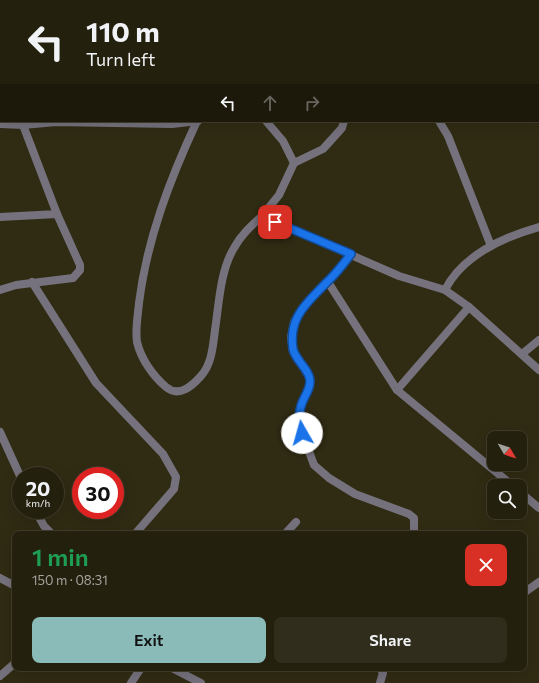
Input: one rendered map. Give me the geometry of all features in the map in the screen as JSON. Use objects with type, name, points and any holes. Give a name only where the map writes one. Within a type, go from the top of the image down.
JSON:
[{"type":"street","points":[[0,124],[23,125],[47,122]]},
{"type":"street","points":[[94,122],[172,124],[189,122]]},
{"type":"street","points":[[198,122],[178,163],[148,250],[136,326],[137,342],[142,355],[156,378],[170,390],[178,392],[186,389],[202,375],[210,362],[225,271],[233,249],[244,232],[262,216],[279,195],[294,163],[323,149],[342,128],[344,122]]},
{"type":"street","points":[[267,122],[283,141],[294,163]]},
{"type":"street","points":[[440,122],[448,136],[490,246]]},
{"type":"street","points":[[0,290],[32,282],[73,278],[80,270],[80,265],[57,214],[23,125]]},
{"type":"street","points":[[0,217],[57,214]]},
{"type":"street","points":[[262,216],[399,276],[445,290],[469,306],[539,370]]},
{"type":"street","points":[[445,290],[452,277],[462,266],[490,246],[539,226]]},
{"type":"street","points":[[351,254],[328,282],[302,307],[294,322],[291,337],[293,352],[310,378],[310,387],[301,404],[298,422],[314,465],[329,478],[354,494],[409,514],[414,518],[414,531]]},
{"type":"street","points":[[32,282],[96,383],[163,454],[176,477],[174,489],[138,531]]},
{"type":"street","points":[[328,282],[397,390],[505,479]]},
{"type":"street","points":[[397,390],[469,306]]},
{"type":"street","points":[[522,354],[539,340]]},
{"type":"street","points":[[0,432],[16,467]]},
{"type":"street","points":[[527,498],[539,508]]},
{"type":"street","points":[[40,519],[49,531]]},
{"type":"street","points":[[288,531],[296,522]]},
{"type":"street","points":[[0,578],[12,584]]},
{"type":"street","points":[[527,591],[539,582]]},
{"type":"street","points":[[0,676],[12,666]]},
{"type":"street","points":[[132,683],[139,671]]},
{"type":"street","points":[[178,671],[201,683]]},
{"type":"street","points":[[380,683],[383,673],[382,671]]},
{"type":"route","points":[[275,222],[351,254],[328,282],[302,307],[294,322],[291,337],[293,352],[310,378],[310,387],[301,404],[298,422],[302,433]]}]
